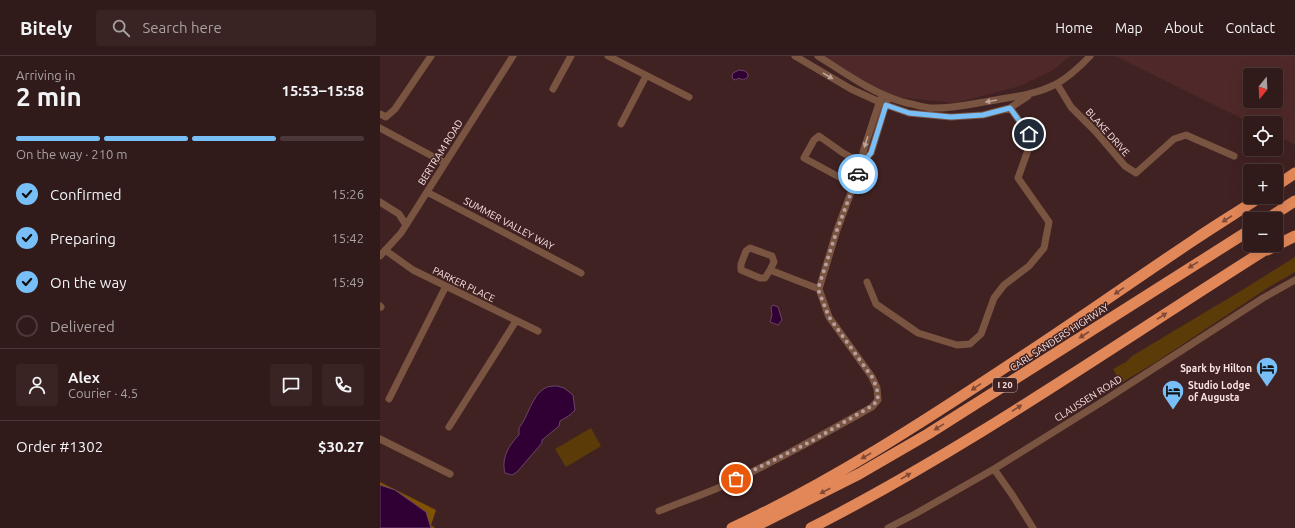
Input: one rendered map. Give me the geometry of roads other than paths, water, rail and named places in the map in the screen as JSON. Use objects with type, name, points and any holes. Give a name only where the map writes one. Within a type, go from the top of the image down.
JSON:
[{"type":"highway","points":[[1283,181],[1295,173]]},
{"type":"highway","points":[[1278,212],[1295,201]]},
{"type":"highway","points":[[732,528],[799,494],[889,443],[939,412],[1065,329],[1194,240],[1249,204]]},
{"type":"highway","points":[[1283,239],[1295,231]]},
{"type":"highway","name":"CARL SANDERS HIGHWAY","points":[[752,528],[859,474],[928,434],[1243,234]]},
{"type":"highway","points":[[1259,254],[1295,236]]},
{"type":"highway","name":"I 20","points":[[811,528],[882,490],[939,457],[1262,252]]},
{"type":"street","points":[[380,114],[386,116],[395,108],[431,56]]},
{"type":"street","name":"BERTRAM ROAD","points":[[380,256],[401,233],[513,56]]},
{"type":"street","points":[[553,89],[571,56]]},
{"type":"street","points":[[608,56],[689,97]]},
{"type":"street","points":[[795,56],[851,89],[883,104],[909,113],[951,117],[983,115],[1010,108],[1030,94]]},
{"type":"street","points":[[818,56],[867,87],[882,94],[905,102],[930,108],[947,107],[1030,94],[1056,84],[1085,62],[1090,56]]},
{"type":"street","points":[[622,124],[646,76]]},
{"type":"street","name":"BLAKE DRIVE","points":[[1056,84],[1071,107],[1125,166],[1136,173],[1174,139],[1186,135],[1234,156]]},
{"type":"street","points":[[882,94],[883,104]]},
{"type":"street","points":[[659,511],[718,488],[810,442],[872,406],[878,400],[877,388],[872,377],[829,317],[818,289],[837,230],[862,164],[863,152],[883,104],[889,97]]},
{"type":"street","points":[[867,282],[876,304],[918,333],[957,345],[970,344],[981,334],[994,298],[1004,285],[1030,266],[1044,248],[1049,222],[1018,178],[1028,150],[1029,134],[1010,108]]},
{"type":"street","points":[[380,128],[445,163]]},
{"type":"street","points":[[854,185],[804,158],[814,140],[819,136],[862,164]]},
{"type":"street","name":"SUMMER VALLEY WAY","points":[[427,192],[582,273]]},
{"type":"street","points":[[380,202],[399,214],[406,225]]},
{"type":"street","points":[[750,248],[772,256],[774,262],[770,270],[765,278],[760,278],[741,270],[741,264],[746,251],[750,248]]},
{"type":"street","name":"PARKER PLACE","points":[[385,250],[413,270],[538,331]]},
{"type":"street","points":[[770,270],[818,289]]},
{"type":"street","name":"CLAUSSEN ROAD","points":[[888,528],[994,468],[1105,400],[1263,298],[1295,280]]},
{"type":"street","points":[[389,399],[446,286]]},
{"type":"street","points":[[449,427],[516,321]]},
{"type":"street","points":[[380,439],[450,474]]},
{"type":"street","points":[[994,468],[1032,528]]},
{"type":"place","name":"Spark by Hilton","points":[[1267,388]]},
{"type":"place","name":"Studio Lodge of Augusta","points":[[1173,410]]}]
